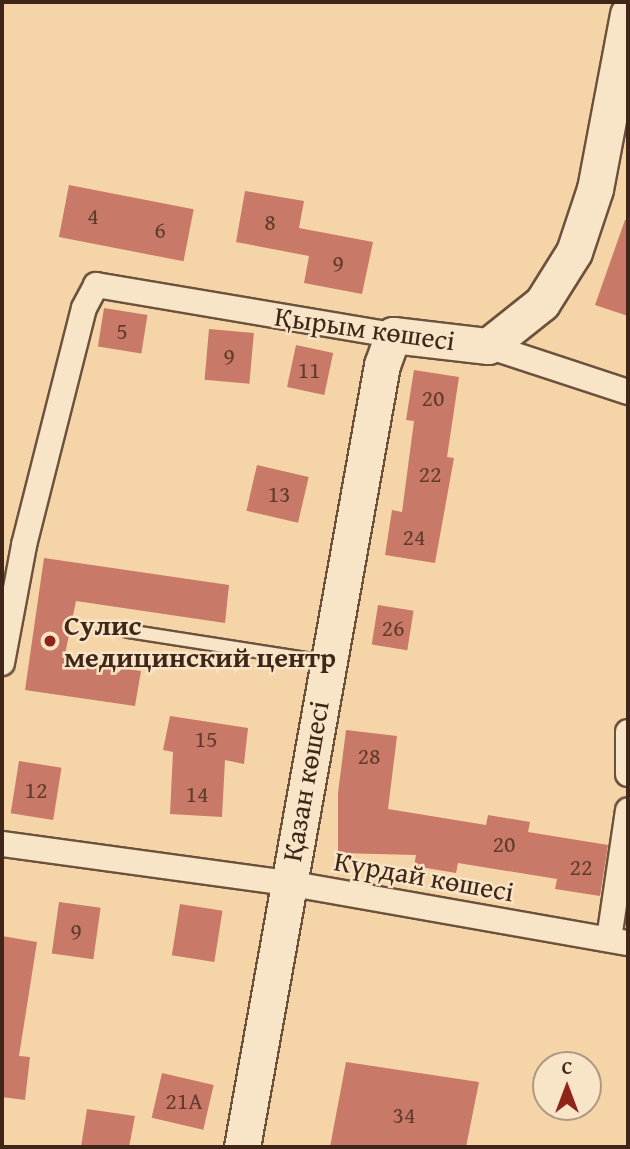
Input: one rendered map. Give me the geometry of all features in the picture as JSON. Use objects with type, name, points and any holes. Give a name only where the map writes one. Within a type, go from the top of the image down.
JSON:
[{"type":"street","points":[[488,346],[542,303],[574,252],[595,189],[628,14]]},
{"type":"street","name":"Қырым көшесі","points":[[2,663],[24,545],[85,308],[96,285],[393,335],[488,346],[628,392]]},
{"type":"street","name":"Қазан көшесі","points":[[242,1147],[371,407],[393,335]]},
{"type":"street","points":[[628,732],[628,774]]},
{"type":"street","points":[[619,941],[628,810]]},
{"type":"street","name":"Күрдай көшесі","points":[[2,844],[287,883],[619,941]]},
{"type":"lane","points":[[128,631],[326,662]]},
{"type":"building","points":[[69,185],[194,209],[184,261],[59,237]]},
{"type":"building","points":[[245,191],[304,201],[299,228],[373,242],[362,294],[304,283],[309,256],[236,242]]},
{"type":"building","points":[[625,220],[628,220],[628,316],[595,305]]},
{"type":"building","points":[[104,308],[147,315],[141,353],[98,347]]},
{"type":"building","points":[[209,329],[254,333],[249,384],[205,380]]},
{"type":"building","points":[[296,345],[333,353],[324,395],[287,387]]},
{"type":"building","points":[[414,370],[459,377],[447,457],[454,458],[435,563],[385,555],[392,510],[402,512],[414,421],[406,420]]},
{"type":"building","points":[[257,465],[309,477],[298,523],[246,511]]},
{"type":"building","name":"Сулис медицинский центр","points":[[44,558],[229,585],[225,623],[76,601],[64,659],[141,671],[135,706],[25,690]]},
{"type":"building","points":[[378,605],[414,611],[407,650],[372,645]]},
{"type":"building","points":[[170,716],[248,728],[244,764],[225,760],[222,817],[170,814],[173,752],[163,750]]},
{"type":"building","points":[[346,730],[397,736],[388,809],[486,825],[488,815],[530,822],[528,832],[608,845],[600,896],[555,889],[557,879],[458,863],[456,873],[414,866],[416,855],[338,853],[338,793]]},
{"type":"building","points":[[19,761],[61,768],[53,820],[11,813]]},
{"type":"building","points":[[59,902],[101,908],[93,959],[52,953]]},
{"type":"building","points":[[180,904],[222,911],[214,962],[172,955]]},
{"type":"building","points":[[2,936],[37,942],[19,1056],[30,1057],[25,1100],[2,1097]]},
{"type":"building","points":[[346,1062],[479,1082],[466,1147],[330,1147]]},
{"type":"building","points":[[162,1073],[214,1085],[203,1130],[152,1118]]},
{"type":"building","points":[[87,1109],[135,1116],[129,1147],[81,1147]]},
{"type":"place","name":"Сулис медицинский центр","points":[[50,641]]}]
